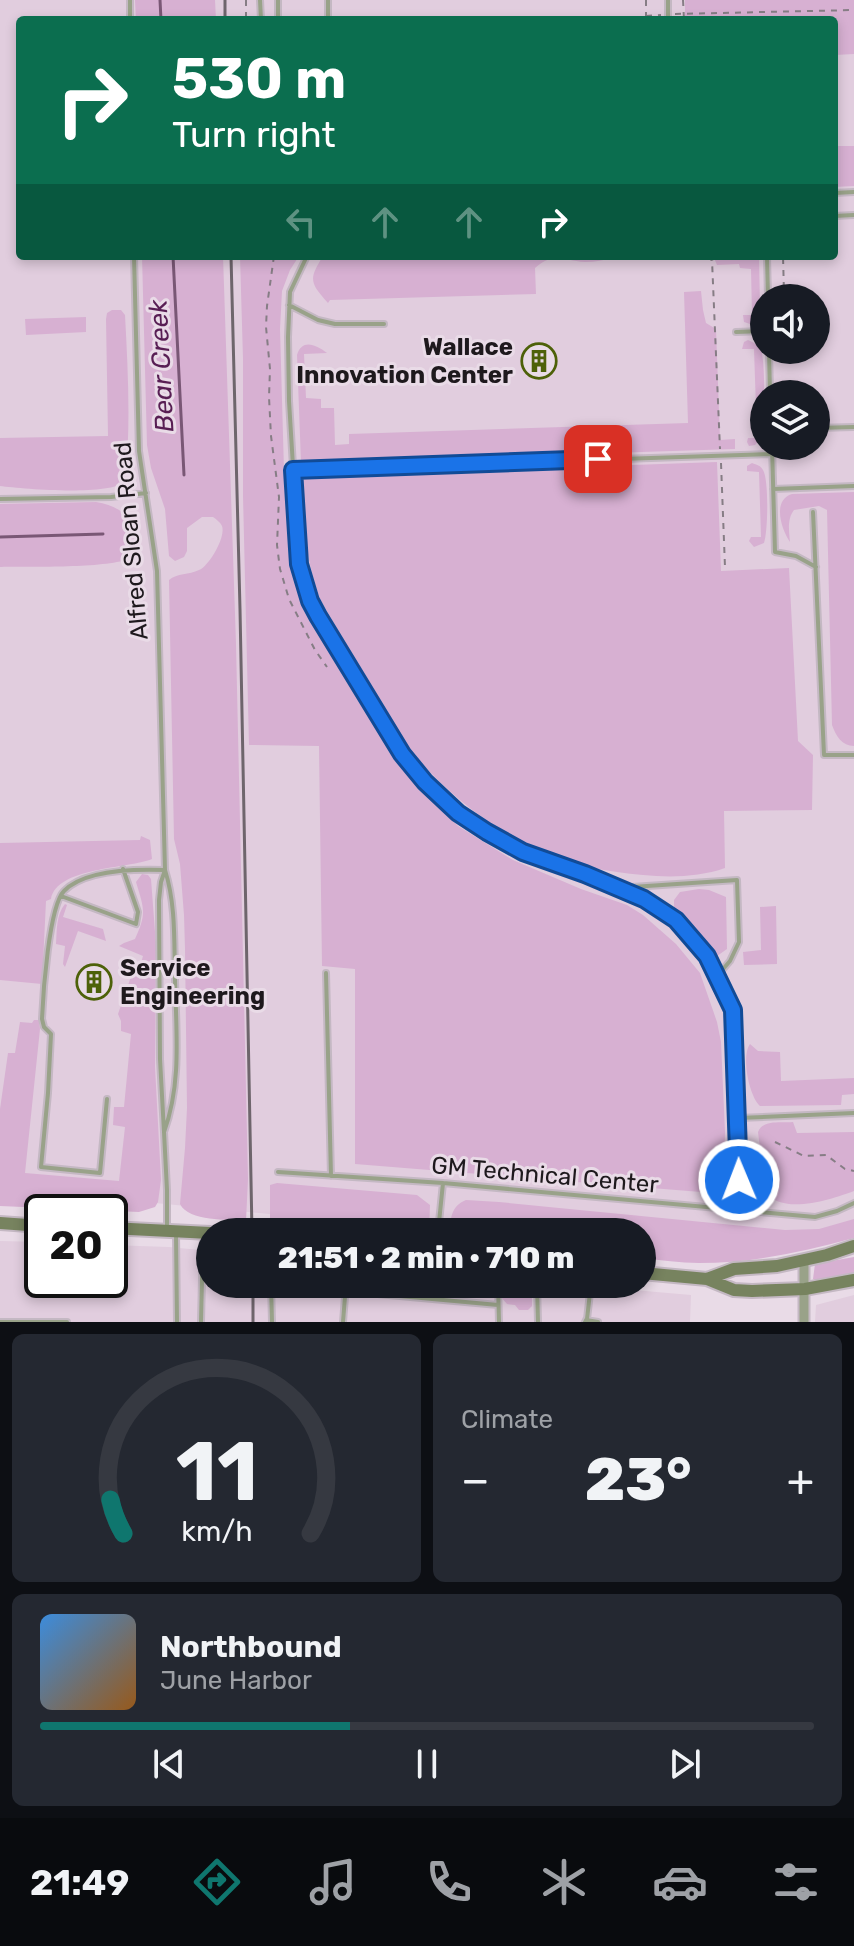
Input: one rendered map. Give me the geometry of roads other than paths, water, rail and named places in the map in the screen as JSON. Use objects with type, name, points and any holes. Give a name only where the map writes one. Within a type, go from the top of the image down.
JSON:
[{"type":"main road","points":[[0,1223],[24,1225]]},
{"type":"main road","points":[[128,1229],[196,1232]]},
{"type":"main road","points":[[707,1279],[734,1269],[777,1266],[854,1246]]},
{"type":"main road","points":[[656,1274],[707,1279],[734,1290],[805,1289],[854,1280]]},
{"type":"street","points":[[804,1260],[804,1322]]},
{"type":"lane","name":"Alfred Sloan Road","points":[[134,260],[139,451],[157,571],[165,870],[173,906],[177,1074],[171,1113],[164,1132]]},
{"type":"lane","points":[[305,260],[294,281],[289,305],[289,401],[299,564],[310,601],[402,754],[425,782],[458,813],[523,852],[644,899],[676,920],[707,956],[733,1010],[740,1210]]},
{"type":"lane","points":[[767,260],[768,284]]},
{"type":"lane","points":[[289,305],[318,320],[335,324],[384,324]]},
{"type":"lane","points":[[736,332],[750,332]]},
{"type":"lane","points":[[830,428],[854,427]]},
{"type":"lane","points":[[293,470],[750,454]]},
{"type":"lane","points":[[772,460],[775,552],[796,556],[816,567]]},
{"type":"lane","points":[[773,489],[854,486]]},
{"type":"lane","points":[[0,499],[111,497],[146,493]]},
{"type":"lane","points":[[813,512],[824,755],[854,755]]},
{"type":"lane","points":[[107,1099],[100,1173],[41,1167],[51,1034],[44,1027],[42,1019],[53,919],[60,895],[76,882],[123,869],[165,870]]},
{"type":"lane","points":[[60,895],[136,924],[138,912],[123,869]]},
{"type":"lane","name":"Alfred Sloan Road","points":[[165,870],[159,900],[160,1059],[177,1322]]},
{"type":"lane","points":[[615,888],[737,880],[739,942],[730,961],[717,976]]},
{"type":"lane","points":[[326,973],[331,1176]]},
{"type":"lane","points":[[738,1118],[854,1113]]},
{"type":"lane","name":"GM Technical Center","points":[[278,1172],[443,1183],[815,1217],[854,1203]]},
{"type":"lane","points":[[439,1218],[443,1183]]},
{"type":"lane","points":[[201,1322],[202,1298]]},
{"type":"lane","points":[[271,1298],[272,1322]]},
{"type":"lane","points":[[343,1322],[345,1298]]},
{"type":"lane","points":[[422,1298],[498,1305]]},
{"type":"lane","points":[[498,1298],[499,1322]]},
{"type":"lane","points":[[537,1298],[538,1322]]},
{"type":"lane","points":[[589,1298],[585,1321],[598,1322]]},
{"type":"lane","points":[[0,1322],[67,1322]]},
{"type":"waterway","name":"Bear Creek","points":[[160,0],[161,16]]},
{"type":"waterway","name":"Bear Creek","points":[[173,260],[184,475]]},
{"type":"waterway","name":"Bear Creek","points":[[0,537],[103,534]]},
{"type":"railway","points":[[225,0],[225,16]]},
{"type":"railway","points":[[231,260],[252,1218]]},
{"type":"railway","points":[[253,1298],[253,1322]]},
{"type":"place","name":"Wallace Innovation Center","points":[[539,361]]},
{"type":"place","name":"Service Engineering","points":[[94,982]]}]
